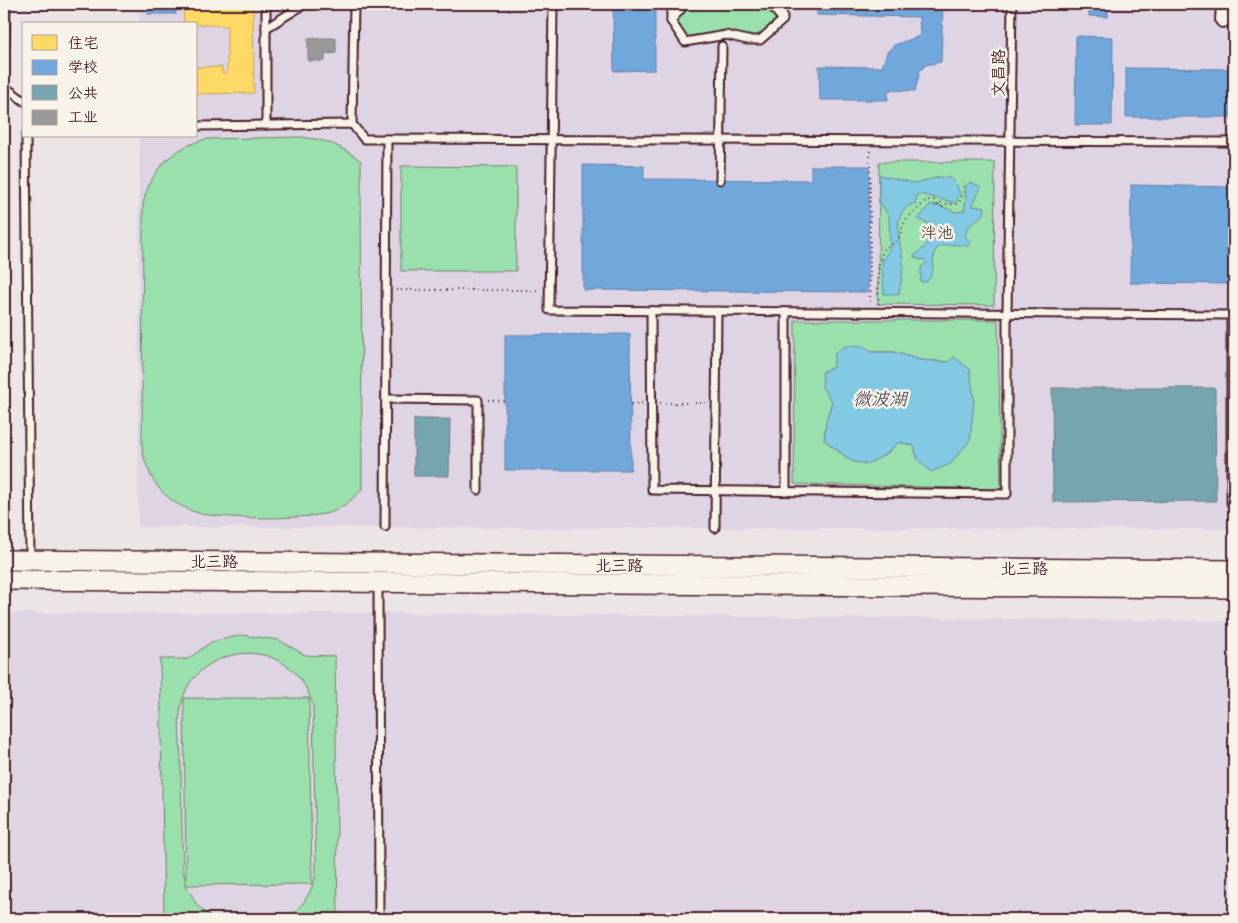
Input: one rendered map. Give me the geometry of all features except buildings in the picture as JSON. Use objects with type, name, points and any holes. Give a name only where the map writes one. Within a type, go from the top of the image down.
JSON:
[{"type":"main road","name":"北三路","points":[[4,560],[1234,570]]},
{"type":"main road","name":"北三路","points":[[4,580],[378,584],[1234,588]]},
{"type":"street","points":[[1224,4],[1224,20]]},
{"type":"lane","points":[[4,68],[6,4]]},
{"type":"lane","points":[[266,4],[266,125]]},
{"type":"lane","points":[[266,28],[305,4]]},
{"type":"lane","points":[[354,4],[352,124],[364,139],[1234,142]]},
{"type":"lane","points":[[552,4],[549,310],[1231,314],[1231,503]]},
{"type":"lane","points":[[671,4],[671,21],[685,42],[726,36],[760,40],[783,20]]},
{"type":"lane","points":[[671,21],[685,4]]},
{"type":"lane","points":[[770,4],[783,20]]},
{"type":"lane","points":[[782,4],[783,20]]},
{"type":"lane","name":"文昌路","points":[[786,491],[1007,494],[1007,313],[1012,4]]},
{"type":"lane","points":[[720,180],[722,46]]},
{"type":"lane","points":[[4,86],[22,100]]},
{"type":"lane","points":[[198,126],[352,124]]},
{"type":"lane","points":[[26,138],[30,560]]},
{"type":"lane","points":[[386,528],[387,139]]},
{"type":"lane","points":[[651,310],[652,490],[715,491],[786,491],[786,312]]},
{"type":"lane","points":[[715,528],[717,311]]},
{"type":"lane","points":[[386,399],[478,400],[478,490]]},
{"type":"lane","points":[[378,584],[378,919]]},
{"type":"path","points":[[870,141],[874,312]]},
{"type":"path","points":[[874,312],[879,263],[884,248],[895,244],[901,237],[906,219],[926,200],[934,200],[936,207],[941,202],[942,207],[946,204],[958,204],[963,195],[962,178]]},
{"type":"path","points":[[387,290],[549,290]]},
{"type":"path","points":[[478,400],[505,401]]},
{"type":"path","points":[[630,404],[716,403]]},
{"type":"shaded area","points":[[139,4],[1234,4],[1234,529],[138,527],[139,138],[198,138],[198,22],[139,22]]},
{"type":"shaded area","points":[[4,613],[379,613],[1234,621],[1234,919],[4,919]]},
{"type":"green space","points":[[671,4],[782,4],[783,20],[757,36],[726,35],[685,42],[671,21]]},
{"type":"green space","points":[[300,137],[317,139],[333,144],[361,161],[362,489],[340,508],[321,515],[248,518],[198,513],[176,503],[163,493],[154,482],[142,449],[143,204],[146,192],[164,162],[183,148],[194,143],[206,139]]},
{"type":"green space","name":"泮池","points":[[879,162],[995,162],[994,305],[878,304]]},
{"type":"green space","points":[[401,166],[516,167],[516,271],[401,271]]},
{"type":"green space","points":[[795,320],[998,320],[1001,489],[794,484]],"holes":[[[835,352],[894,352],[920,360],[948,362],[918,460],[914,446],[899,442],[886,454],[853,462],[824,440],[826,422],[832,402]]]},
{"type":"green space","points":[[242,635],[279,640],[305,655],[335,656],[338,919],[286,919],[306,899],[312,887],[316,872],[313,707],[310,698],[297,675],[284,664],[267,656],[242,654],[217,660],[206,667],[188,686],[183,698],[179,728],[183,869],[186,884],[184,698],[309,698],[312,884],[186,885],[197,905],[213,919],[164,919],[160,659],[188,659],[211,642]]},
{"type":"water","points":[[879,175],[914,183],[940,177],[950,178],[957,185],[960,194],[955,203],[920,194],[916,196],[916,203],[907,207],[902,213],[898,228],[903,262],[899,294],[884,294],[882,261],[890,248],[889,216],[879,201]]},
{"type":"water","points":[[971,182],[981,188],[972,206],[985,207],[984,214],[968,227],[965,237],[971,242],[968,246],[952,245],[942,246],[937,249],[934,254],[931,274],[927,282],[921,282],[921,267],[927,263],[924,259],[919,260],[913,256],[927,243],[931,225],[918,219],[931,204],[936,207],[939,205],[955,212],[964,211],[966,199],[965,186]]},
{"type":"water","name":"微波湖","points":[[846,346],[866,347],[870,352],[894,352],[920,360],[948,362],[954,357],[970,369],[974,400],[970,440],[950,464],[931,472],[918,460],[914,446],[899,442],[886,454],[868,464],[853,462],[824,440],[826,422],[832,402],[822,387],[823,371],[833,367],[835,352]]}]
